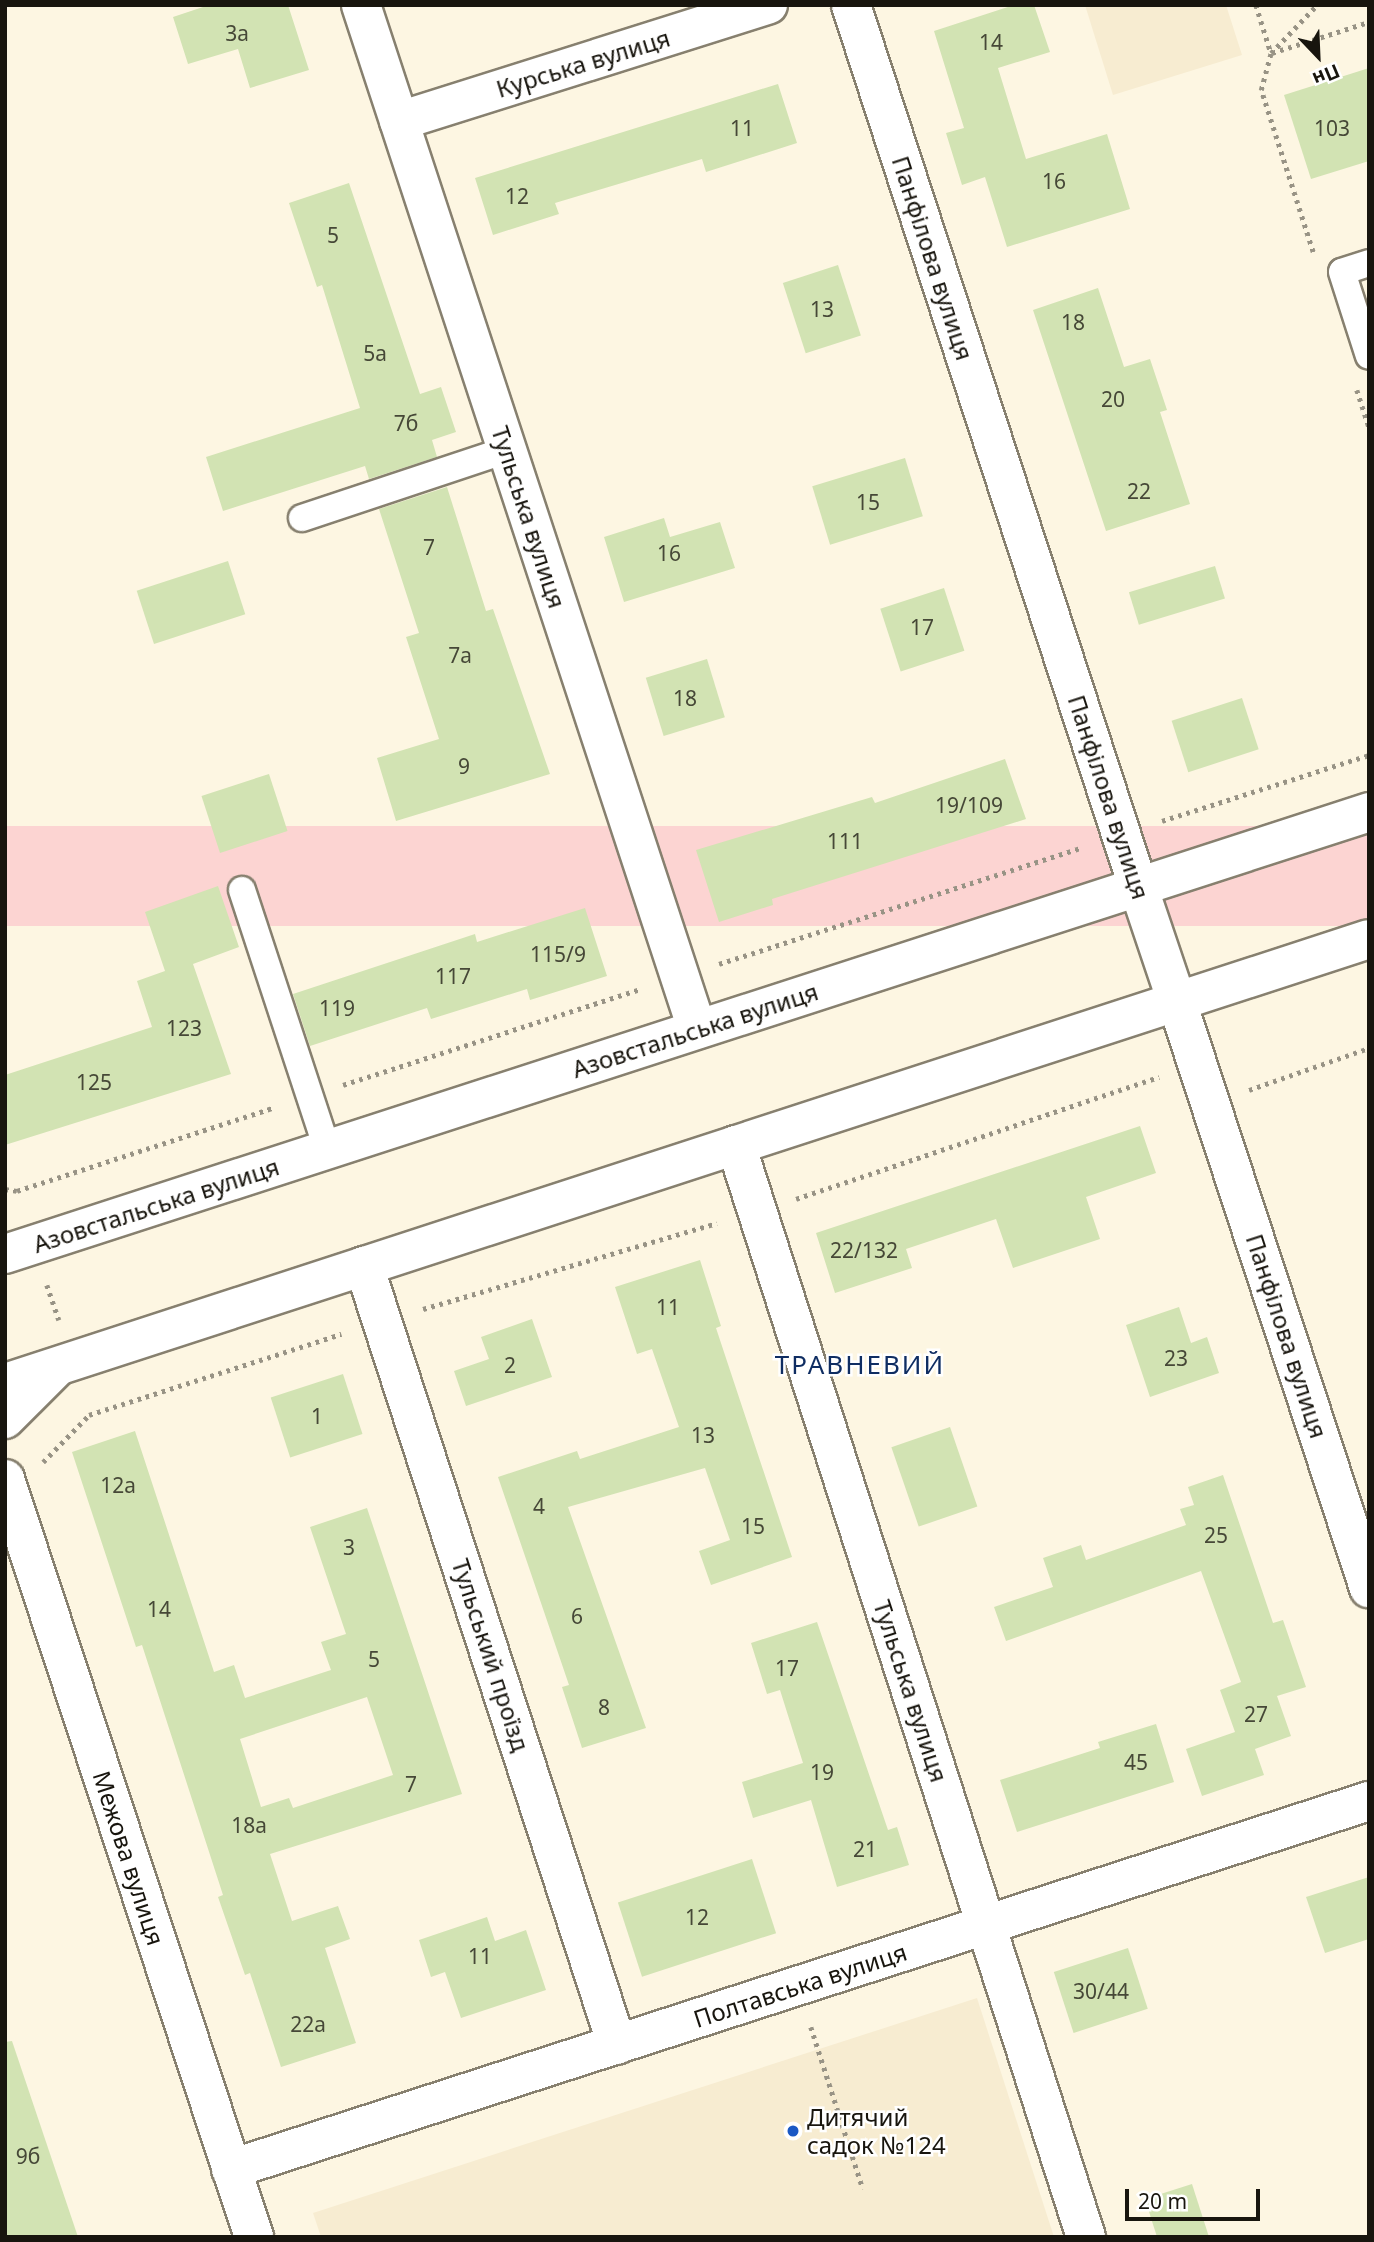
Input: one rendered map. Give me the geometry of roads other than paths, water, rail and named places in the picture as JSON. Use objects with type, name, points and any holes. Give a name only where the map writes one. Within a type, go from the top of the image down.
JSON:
[{"type":"street","name":"Тульська вулиця","points":[[361,5],[697,1028]]},
{"type":"street","name":"Курська вулиця","points":[[399,121],[768,5]]},
{"type":"street","name":"Панфілова вулиця","points":[[851,5],[1369,1588]]},
{"type":"street","name":"Азовстальська вулиця","points":[[17,1249],[1369,812]]},
{"type":"street","points":[[5,1383],[1369,939]]},
{"type":"street","name":"Тульська вулиця","points":[[736,1145],[1086,2237]]},
{"type":"street","name":"Тульський проїзд","points":[[364,1266],[617,2045]]},
{"type":"street","points":[[5,1419],[65,1363]]},
{"type":"street","name":"Межова вулиця","points":[[22,1472],[12,1522],[254,2237]]},
{"type":"street","name":"Полтавська вулиця","points":[[231,2169],[1369,1801]]},
{"type":"lane","points":[[1369,263],[1342,272],[1369,356]]},
{"type":"lane","points":[[302,518],[507,450]]},
{"type":"lane","points":[[242,890],[327,1149]]},
{"type":"place","name":"Дитячий садок №124","points":[[793,2131]]},
{"type":"district","name":"ТРАВНЕВИЙ","points":[[860,1365]]}]
